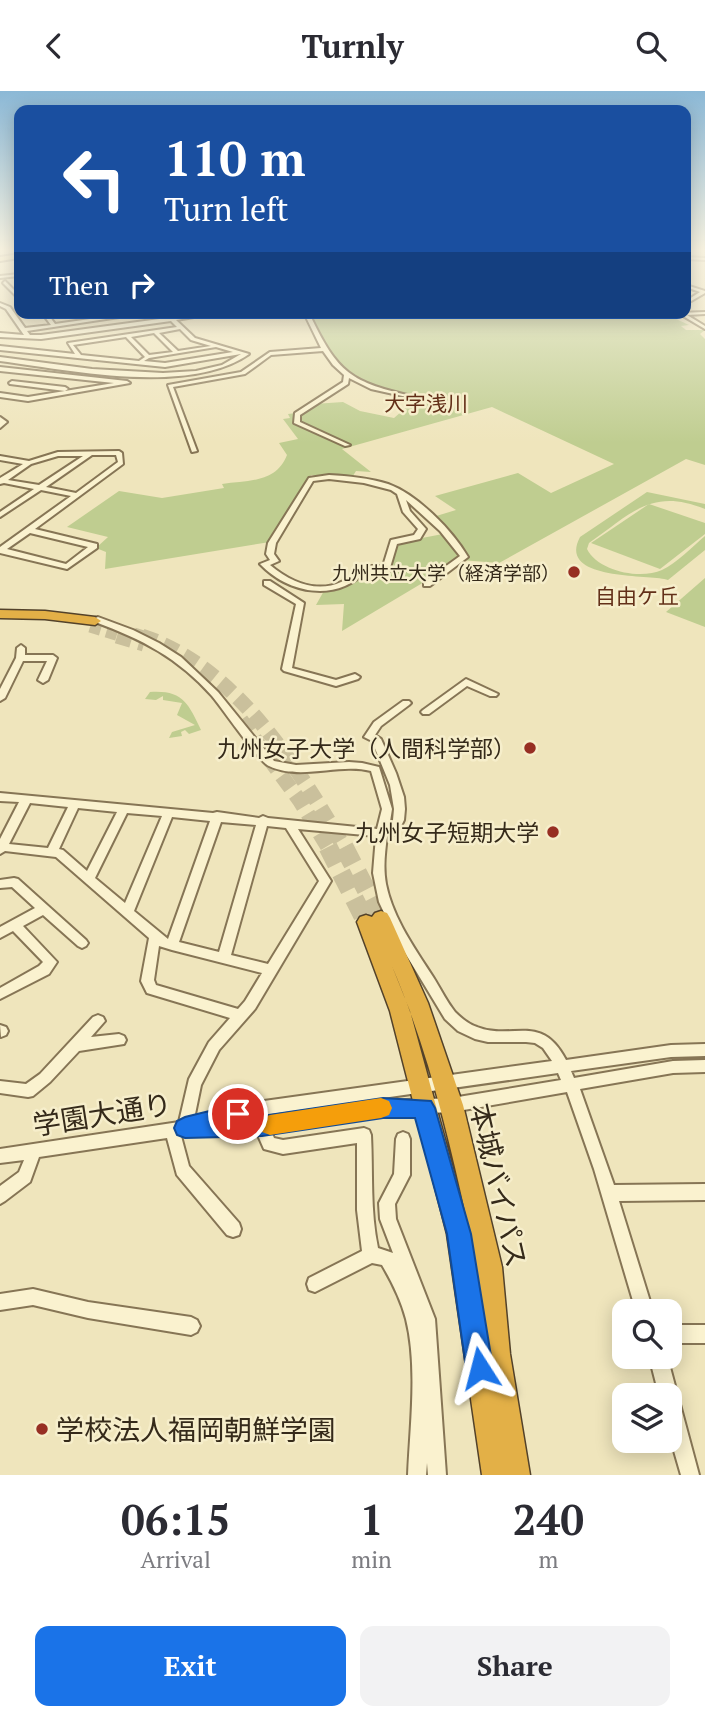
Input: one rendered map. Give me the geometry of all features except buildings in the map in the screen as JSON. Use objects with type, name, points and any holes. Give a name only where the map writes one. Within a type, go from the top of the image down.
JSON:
[{"type":"highway","points":[[0,614],[45,615],[94,623]]},
{"type":"highway","points":[[0,621],[94,623]]},
{"type":"highway","name":"本城バイパス","points":[[496,1475],[459,1234],[374,920],[418,1003],[448,1095],[490,1267],[497,1354],[516,1475]]},
{"type":"street","points":[[0,377],[42,356],[16,319]]},
{"type":"street","points":[[49,319],[54,325]]},
{"type":"street","points":[[79,319],[117,360]]},
{"type":"street","points":[[24,330],[93,319]]},
{"type":"street","points":[[142,319],[145,322]]},
{"type":"street","points":[[0,335],[30,338],[172,319],[193,339],[246,354],[232,366],[164,377],[0,359]]},
{"type":"street","points":[[309,319],[323,349],[346,376],[376,390],[414,398]]},
{"type":"street","points":[[689,319],[705,328]]},
{"type":"street","points":[[79,356],[70,344],[180,328]]},
{"type":"street","points":[[153,331],[176,352]]},
{"type":"street","points":[[126,335],[148,357]]},
{"type":"street","points":[[140,362],[148,357],[217,346]]},
{"type":"street","points":[[0,348],[165,365],[240,353]]},
{"type":"street","points":[[194,451],[170,386],[243,373],[270,354],[323,349]]},
{"type":"street","points":[[91,379],[117,360]]},
{"type":"street","points":[[152,375],[165,365]]},
{"type":"street","points":[[0,369],[127,383],[29,399],[0,395]]},
{"type":"street","points":[[0,389],[32,372]]},
{"type":"street","points":[[346,376],[346,383],[297,414],[297,423],[348,445]]},
{"type":"street","points":[[12,383],[78,391]]},
{"type":"street","points":[[0,419],[4,422],[0,426]]},
{"type":"street","points":[[0,515],[91,453]]},
{"type":"street","points":[[0,550],[121,463],[119,453],[58,454],[29,463],[1,481]]},
{"type":"street","points":[[0,458],[29,463]]},
{"type":"street","points":[[400,494],[407,512],[422,530],[417,537],[394,542],[386,569],[365,568],[358,579],[343,588],[287,582],[264,564],[275,561],[270,554],[272,543],[311,479],[318,477],[376,483],[400,494],[457,543],[464,557],[427,584]]},
{"type":"street","points":[[1,481],[77,495]]},
{"type":"street","points":[[0,550],[67,567],[94,546],[28,530]]},
{"type":"street","points":[[267,583],[300,603],[287,669],[336,683],[355,677]]},
{"type":"street","points":[[94,623],[156,644],[200,675],[270,763],[286,769],[360,764],[375,769],[387,809],[379,863],[381,888],[391,915],[450,1015],[460,1027],[472,1034],[545,1041],[555,1050],[571,1086],[641,1299]]},
{"type":"street","points":[[0,698],[20,653],[53,658],[43,680]]},
{"type":"street","points":[[425,712],[466,682],[493,694]]},
{"type":"street","points":[[0,797],[382,833],[393,831],[399,822],[399,790],[376,739],[369,737],[377,724],[406,703]]},
{"type":"street","points":[[26,800],[2,842],[59,853],[155,936],[172,944],[270,970]]},
{"type":"street","points":[[52,852],[75,804]]},
{"type":"street","points":[[89,879],[124,808]]},
{"type":"street","points":[[127,912],[169,812]]},
{"type":"street","points":[[172,944],[217,816]]},
{"type":"street","points":[[223,958],[264,820]]},
{"type":"street","points":[[233,1229],[182,1170],[178,1129],[194,1084],[214,1046],[250,1005],[325,881],[289,823]]},
{"type":"street","points":[[0,884],[14,882],[82,943]]},
{"type":"street","points":[[0,933],[43,909]]},
{"type":"street","points":[[0,993],[44,970],[51,962],[16,926]]},
{"type":"street","points":[[155,936],[147,981],[152,989],[240,1015]]},
{"type":"street","points":[[0,1087],[28,1091],[98,1021]]},
{"type":"street","points":[[76,1045],[119,1041]]},
{"type":"street","points":[[421,1098],[448,1095],[562,1067],[671,1051],[705,1050]]},
{"type":"street","points":[[178,1129],[262,1126],[383,1108],[421,1098],[571,1086],[673,1067],[705,1066]]},
{"type":"street","name":"学園大通り","points":[[0,1156],[178,1129],[264,1108],[421,1098]]},
{"type":"street","points":[[262,1126],[269,1145],[284,1147],[364,1135],[367,1175],[363,1225],[371,1255]]},
{"type":"street","points":[[403,1139],[402,1175],[387,1203],[388,1219],[427,1319],[437,1475]]},
{"type":"street","points":[[0,1196],[25,1177],[34,1151]]},
{"type":"street","points":[[608,1193],[705,1192]]},
{"type":"street","points":[[315,1284],[371,1255],[387,1258],[399,1278],[416,1327],[419,1411],[417,1475]]},
{"type":"street","points":[[0,1302],[33,1297],[88,1310],[191,1326]]},
{"type":"street","points":[[682,1334],[705,1334]]},
{"type":"street","points":[[682,1446],[690,1475]]},
{"type":"green space","points":[[313,319],[676,319],[689,325],[681,326],[686,330],[705,330],[700,334],[705,339],[705,465],[686,459],[499,563],[461,560],[342,631],[344,604],[316,605],[325,589],[344,586],[367,569],[391,569],[396,543],[448,533],[433,517],[456,510],[435,496],[518,473],[551,493],[614,464],[492,407],[342,449],[371,472],[356,471],[351,479],[311,475],[270,542],[105,569],[106,552],[96,548],[108,537],[67,527],[119,491],[162,498],[224,488],[222,484],[260,479],[269,475],[276,471],[287,455],[279,443],[298,439],[283,419],[290,418],[288,414],[304,412],[314,404],[343,402],[360,411],[394,418],[417,398],[370,385],[357,378],[338,362]]},
{"type":"green space","points":[[647,492],[705,504],[705,509],[670,501],[642,507],[589,543],[587,549],[592,557],[620,572],[643,574],[668,567],[705,536],[705,550],[668,580],[609,573],[593,569],[581,562],[576,552],[580,537]]},
{"type":"green space","points":[[649,504],[705,523],[705,534],[660,569],[591,543]]},
{"type":"green space","points":[[705,578],[705,627],[666,612]]},
{"type":"green space","points":[[150,692],[170,693],[183,700],[201,730],[189,734],[185,730],[181,732],[182,736],[169,738],[172,732],[195,725],[177,715],[182,703],[163,700],[163,696],[156,700],[145,699]]},
{"type":"tunnel","points":[[90,627],[123,637]]},
{"type":"tunnel","points":[[134,633],[147,637]]},
{"type":"tunnel","points":[[117,636],[144,644]]},
{"type":"tunnel","points":[[142,636],[176,651],[207,671],[235,695],[285,754],[345,849]]},
{"type":"tunnel","points":[[241,720],[300,801],[329,849]]},
{"type":"tunnel","points":[[328,847],[366,922]]},
{"type":"tunnel","points":[[344,847],[381,918]]},
{"type":"slow traffic","points":[[270,1125],[381,1108]]},
{"type":"place","name":"九州共立大学（経済学部）","points":[[574,572]]},
{"type":"place","name":"九州女子大学（人間科学部）","points":[[530,748]]},
{"type":"place","name":"九州女子短期大学","points":[[553,832]]},
{"type":"place","name":"学校法人福岡朝鮮学園","points":[[42,1429]]},
{"type":"district","name":"大字浅川","points":[[426,403]]},
{"type":"district","name":"自由ケ丘","points":[[637,596]]},
{"type":"route","points":[[238,1114],[185,1128],[262,1126],[383,1108],[424,1108],[459,1234],[480,1368]]}]
